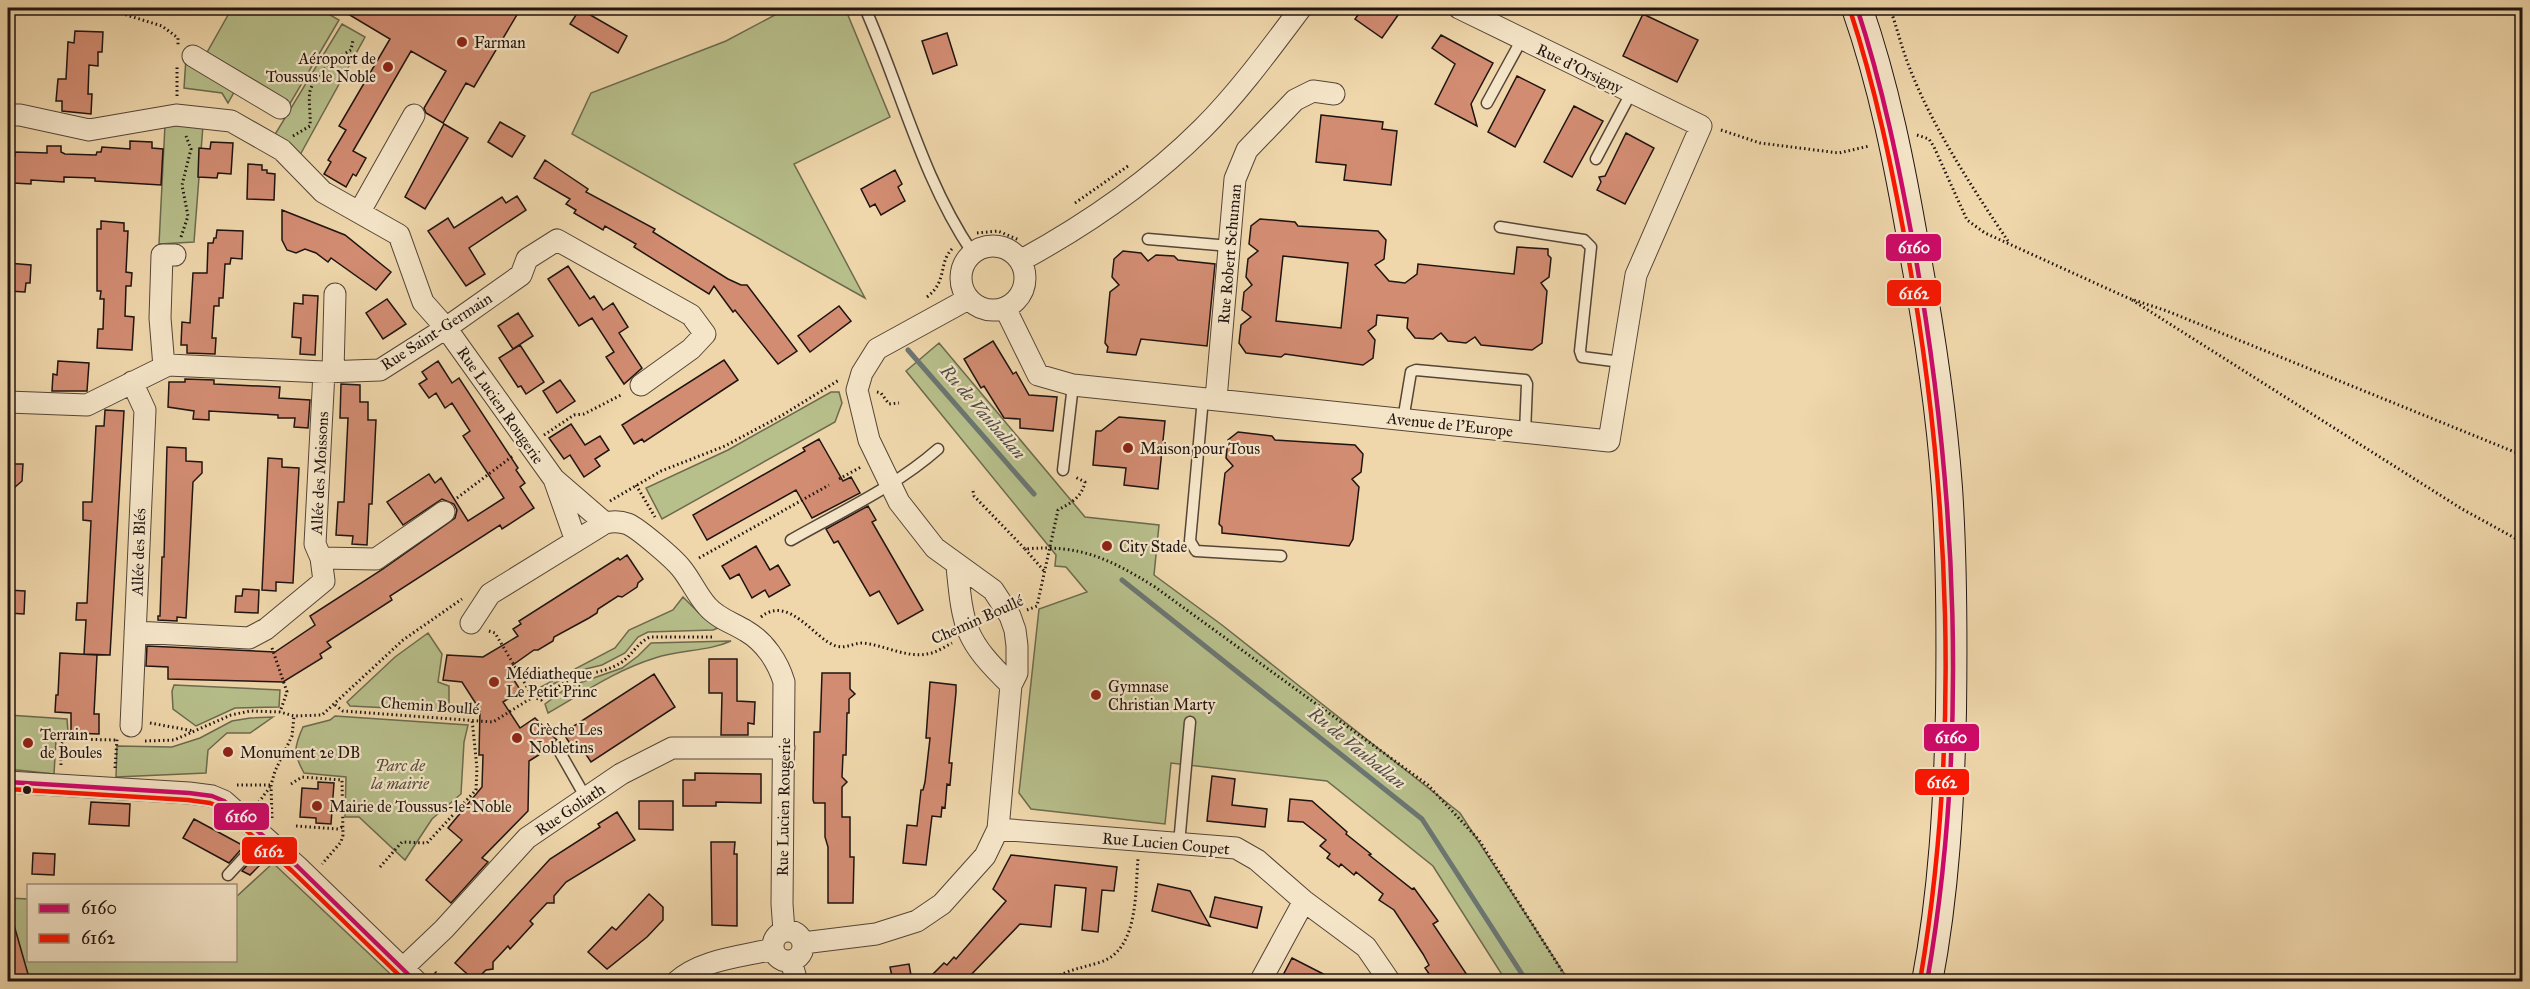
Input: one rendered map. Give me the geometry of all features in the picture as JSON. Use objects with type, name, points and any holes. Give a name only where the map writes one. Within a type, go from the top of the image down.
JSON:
[{"type":"main road","points":[[1857,8],[1866,32],[1901,174],[1932,347],[1947,488],[1952,635],[1950,783],[1940,884],[1926,981]]},
{"type":"street","points":[[1020,261],[1134,190],[1203,129],[1268,53],[1301,8]]},
{"type":"street","name":"Rue d'Orsigny","points":[[1459,8],[1701,126]]},
{"type":"street","points":[[183,56],[280,108]]},
{"type":"street","name":"Rue Robert Schuman","points":[[1210,398],[1230,246],[1235,179],[1247,150],[1295,100],[1313,91],[1334,94]]},
{"type":"street","name":"Rue Lucien Rougerie","points":[[8,115],[20,115],[89,130],[176,115],[231,121],[277,147],[323,192],[399,235],[423,302],[446,328],[554,479],[598,517],[629,524],[682,568],[708,608],[724,620],[748,632],[765,647],[780,668],[784,682],[782,904],[784,931]]},
{"type":"street","points":[[360,211],[414,115]]},
{"type":"street","name":"Avenue de l'Europe","points":[[1005,308],[1038,375],[1073,385],[1609,441],[1636,275],[1701,126]]},
{"type":"street","name":"Rue Saint-Germain","points":[[8,402],[87,405],[168,365],[328,372],[380,370],[446,328],[520,275],[527,259],[557,240],[691,315],[705,334],[691,349],[641,385]]},
{"type":"street","points":[[993,245],[1004,247],[1020,261],[1024,270],[1023,290],[1012,304],[1005,308],[992,310],[983,308],[968,299],[960,280],[962,269],[972,252],[993,245]]},
{"type":"street","points":[[164,367],[160,318],[162,255],[175,255]]},
{"type":"street","name":"Allée des Moissons","points":[[135,632],[249,638],[266,629],[324,581],[321,558],[315,544],[335,294]]},
{"type":"street","points":[[803,943],[876,934],[917,921],[942,903],[985,856],[998,829],[1011,685],[1017,673],[1017,646],[1010,616],[993,590],[935,548],[899,502],[869,440],[857,390],[862,373],[877,349],[968,299]]},
{"type":"street","name":"Allée des Blés","points":[[129,733],[145,410],[132,382]]},
{"type":"street","name":"Rue Lucien Rougerie","points":[[554,479],[576,541]]},
{"type":"street","points":[[321,558],[376,559],[444,512]]},
{"type":"street","points":[[471,623],[490,594],[576,541],[598,517]]},
{"type":"street","points":[[957,566],[962,613],[968,635],[985,660],[1011,685]]},
{"type":"street","name":"Rue Goliath","points":[[410,975],[444,929],[527,838],[594,792],[672,748],[784,748]]},
{"type":"street","points":[[8,782],[212,796],[224,801],[297,866],[410,975]]},
{"type":"street","name":"Rue Lucien Coupet","points":[[998,829],[1236,848],[1257,860],[1304,901],[1330,918],[1366,947],[1390,981]]},
{"type":"street","points":[[1260,981],[1304,901]]},
{"type":"street","points":[[676,981],[702,965],[782,955],[799,957],[803,943],[794,931],[784,931],[774,940],[782,955],[797,981]]},
{"type":"lane","points":[[865,8],[908,124],[953,220],[972,252]]},
{"type":"lane","points":[[1487,103],[1522,39]]},
{"type":"lane","points":[[1596,159],[1632,93]]},
{"type":"lane","points":[[1500,227],[1584,240],[1590,247],[1580,351],[1582,357],[1621,362]]},
{"type":"lane","points":[[1148,239],[1230,246]]},
{"type":"lane","points":[[1403,420],[1411,372],[1416,370],[1525,380],[1527,384],[1526,432]]},
{"type":"lane","points":[[1063,470],[1073,385]]},
{"type":"lane","points":[[1210,398],[1190,541],[1196,551],[1281,556]]},
{"type":"lane","points":[[791,540],[889,484],[921,464],[938,449]]},
{"type":"lane","points":[[1179,844],[1190,722]]},
{"type":"lane","points":[[557,747],[594,792]]},
{"type":"lane","points":[[228,875],[263,837]]},
{"type":"path","points":[[104,8],[162,26],[178,38],[183,56],[176,115],[191,149],[182,185],[188,216],[175,255]]},
{"type":"path","points":[[1890,8],[1910,70],[1945,140],[1972,188],[2009,243]]},
{"type":"path","points":[[277,147],[310,126],[310,92],[318,77],[332,61],[351,50],[353,40]]},
{"type":"path","points":[[1701,126],[1760,143],[1839,153],[1878,144]]},
{"type":"path","points":[[1913,136],[1920,135],[1929,139],[1967,220],[1985,233],[2128,298],[2167,311],[2523,455]]},
{"type":"path","points":[[1067,209],[1132,163]]},
{"type":"path","points":[[1017,238],[1024,237]]},
{"type":"path","points":[[2128,298],[2462,509],[2523,542]]},
{"type":"path","points":[[598,517],[661,471],[725,446],[819,393],[844,375]]},
{"type":"path","points":[[838,479],[877,458]]},
{"type":"path","points":[[1045,572],[1058,510],[1075,501],[1084,490],[1085,482],[1063,470]]},
{"type":"path","points":[[682,568],[829,485]]},
{"type":"path","points":[[973,491],[974,496],[1045,572]]},
{"type":"path","points":[[1025,549],[1050,547],[1084,552],[1119,564],[1155,587],[1428,785],[1479,840],[1569,981]]},
{"type":"path","name":"Chemin Boullé","points":[[1010,616],[1037,606],[1045,572]]},
{"type":"path","points":[[129,733],[174,740],[231,715],[250,711],[280,712],[294,716],[322,715],[403,640],[465,597]]},
{"type":"path","name":"Chemin Boullé","points":[[335,705],[343,711],[493,722],[533,697],[541,700],[569,680],[586,674],[606,671],[623,662],[644,640],[724,637],[740,639],[767,612],[778,611],[794,615],[833,645],[844,648],[860,643],[880,645],[915,655],[929,654],[968,635]]},
{"type":"path","points":[[471,623],[495,633],[533,697]]},
{"type":"path","points":[[266,629],[287,692],[280,712]]},
{"type":"path","points":[[245,819],[271,785],[275,771],[292,736],[294,716]]},
{"type":"path","points":[[380,867],[402,842],[427,843],[476,790],[477,768],[472,719]]},
{"type":"path","points":[[61,765],[60,745],[65,739],[129,733],[196,732]]},
{"type":"path","points":[[115,770],[129,733]]},
{"type":"path","points":[[291,784],[302,777],[342,780],[341,842],[319,868]]},
{"type":"path","points":[[296,826],[338,829],[342,827]]},
{"type":"path","points":[[1048,981],[1080,966],[1103,962],[1119,949],[1132,930],[1140,842]]},
{"type":"green space","points":[[232,8],[318,8],[339,20],[288,107],[205,56]]},
{"type":"green space","points":[[788,8],[845,8],[890,117],[794,164],[865,298],[572,134],[591,93],[726,41]]},
{"type":"green space","points":[[342,24],[365,37],[300,155],[274,136]]},
{"type":"green space","points":[[186,58],[238,85],[228,103],[222,93],[184,88]]},
{"type":"green space","points":[[165,125],[203,125],[194,242],[159,244]]},
{"type":"green space","points":[[939,343],[1085,517],[1159,525],[1154,575],[1222,625],[1460,813],[1569,981],[1506,981],[1433,866],[1327,781],[1171,763],[1165,824],[1031,809],[1019,793],[1039,609],[1087,592],[1066,567],[1055,566],[1056,555],[906,371]]},
{"type":"green space","points":[[831,392],[839,392],[842,403],[835,422],[662,519],[646,488],[728,450]]},
{"type":"green space","points":[[683,597],[718,628],[648,632],[638,637],[625,653],[602,665],[573,672],[539,693],[535,690],[615,648],[629,630],[673,610]]},
{"type":"green space","points":[[428,633],[442,654],[438,682],[449,686],[449,711],[350,706],[347,702],[395,657]]},
{"type":"green space","points":[[731,641],[713,647],[664,655],[641,663],[548,713],[545,704],[568,687],[622,668],[651,643]]},
{"type":"green space","points":[[174,685],[280,690],[279,707],[235,708],[196,726],[173,709]]},
{"type":"green space","points":[[8,715],[67,719],[68,732],[56,740],[54,774],[8,769]]},
{"type":"green space","name":"Parc de la mairie","points":[[335,716],[468,725],[464,742],[461,794],[432,819],[405,860],[359,817],[345,817],[346,777],[304,773],[300,766],[296,750],[303,727],[330,720]]},
{"type":"green space","points":[[273,717],[250,733],[227,733],[208,750],[206,773],[116,777],[117,746],[172,747],[200,738],[232,721]]},
{"type":"green space","points":[[273,863],[398,981],[8,981],[8,898],[27,899],[27,962],[237,962],[237,896]]},
{"type":"building","points":[[338,8],[521,8],[474,87],[466,83],[443,123],[426,113],[424,108],[446,71],[411,51],[353,151],[366,158],[356,176],[353,174],[346,187],[324,174],[331,162],[328,160],[346,130],[339,126],[390,39]]},
{"type":"building","points":[[1363,8],[1403,8],[1382,38],[1355,19]]},
{"type":"building","points":[[580,9],[627,36],[618,53],[570,24]]},
{"type":"building","points":[[1643,14],[1698,40],[1677,82],[1623,56]]},
{"type":"building","points":[[75,31],[103,32],[102,52],[98,52],[98,66],[89,65],[88,94],[92,94],[91,114],[62,111],[62,101],[56,101],[58,79],[66,79],[68,42],[74,43]]},
{"type":"building","points":[[947,33],[957,65],[933,74],[922,41]]},
{"type":"building","points":[[1441,35],[1493,63],[1471,104],[1477,126],[1435,104],[1455,64],[1432,48]]},
{"type":"building","points":[[1517,76],[1545,90],[1515,147],[1488,132]]},
{"type":"building","points":[[1574,106],[1603,121],[1572,177],[1544,162]]},
{"type":"building","points":[[1321,115],[1383,122],[1382,129],[1397,131],[1391,185],[1344,180],[1346,165],[1316,162]]},
{"type":"building","points":[[500,122],[525,136],[512,157],[488,142]]},
{"type":"building","points":[[444,124],[468,138],[425,209],[405,197]]},
{"type":"building","points":[[1626,133],[1654,148],[1625,204],[1597,190],[1601,182],[1599,177],[1605,176]]},
{"type":"building","points":[[130,141],[152,142],[152,148],[163,149],[161,185],[95,181],[95,178],[64,177],[64,182],[31,180],[31,184],[13,183],[14,179],[8,179],[8,156],[15,156],[15,152],[47,153],[47,146],[61,146],[61,152],[65,154],[96,155],[97,152],[101,152],[102,147],[130,149]]},
{"type":"building","points":[[211,142],[233,143],[231,174],[218,173],[217,178],[198,177],[199,148],[210,149]]},
{"type":"building","points":[[545,160],[588,189],[586,192],[655,229],[653,232],[728,279],[741,285],[747,285],[797,351],[778,364],[735,310],[733,312],[714,286],[709,294],[634,247],[636,244],[605,226],[603,230],[574,213],[576,210],[566,204],[570,199],[534,178]]},
{"type":"building","points":[[248,164],[262,165],[262,170],[275,174],[274,200],[247,199]]},
{"type":"building","points":[[895,170],[902,184],[898,187],[905,201],[881,215],[875,204],[870,207],[861,189]]},
{"type":"building","points":[[517,196],[526,210],[469,248],[485,274],[466,286],[428,231],[448,218],[454,228],[502,197],[506,203]]},
{"type":"building","points":[[282,210],[345,235],[391,272],[376,290],[331,258],[328,262],[316,253],[305,249],[296,253],[287,250],[282,240]]},
{"type":"building","points":[[1260,219],[1295,222],[1298,226],[1378,231],[1386,240],[1384,259],[1375,265],[1389,281],[1405,283],[1417,274],[1418,264],[1514,274],[1517,247],[1548,249],[1548,255],[1551,258],[1549,277],[1541,283],[1547,291],[1542,343],[1532,350],[1481,345],[1475,337],[1466,343],[1448,341],[1441,333],[1433,339],[1415,338],[1407,328],[1408,318],[1377,315],[1376,325],[1368,331],[1375,340],[1373,358],[1363,365],[1285,354],[1281,357],[1246,353],[1239,343],[1241,325],[1251,317],[1242,310],[1244,292],[1252,285],[1246,277],[1248,259],[1258,251],[1249,244],[1251,226]],"holes":[[[1283,256],[1348,263],[1341,328],[1276,321]]]},
{"type":"building","points":[[101,221],[124,223],[124,231],[128,231],[126,272],[132,273],[131,286],[126,286],[125,316],[134,317],[132,350],[97,348],[98,329],[103,329],[104,299],[100,299],[101,291],[97,291],[97,229],[101,229]]},
{"type":"building","points":[[217,230],[243,231],[242,259],[231,258],[230,264],[225,264],[223,298],[219,298],[219,306],[214,306],[212,338],[216,338],[215,354],[187,353],[187,345],[181,345],[182,322],[190,323],[193,273],[207,273],[208,243],[213,243]]},
{"type":"building","points":[[1123,251],[1141,253],[1148,261],[1156,255],[1215,264],[1207,346],[1141,339],[1136,355],[1107,352],[1108,347],[1105,343],[1110,292],[1119,285],[1112,277],[1114,259]]},
{"type":"building","points":[[8,263],[31,265],[30,283],[26,283],[25,292],[8,291]]},
{"type":"building","points":[[568,266],[590,299],[594,296],[603,310],[613,303],[628,327],[619,333],[642,368],[624,384],[606,357],[614,352],[592,318],[579,326],[548,279]]},
{"type":"building","points":[[303,295],[318,296],[315,355],[300,354],[301,338],[292,337],[294,303],[303,304]]},
{"type":"building","points":[[387,299],[406,324],[383,339],[366,313]]},
{"type":"building","points":[[839,306],[851,321],[810,352],[798,336]]},
{"type":"building","points":[[518,313],[533,336],[513,349],[498,326]]},
{"type":"building","points":[[993,341],[1013,374],[1016,372],[1029,395],[1057,397],[1053,431],[1020,428],[1020,419],[1004,418],[984,386],[981,388],[964,359]]},
{"type":"building","points":[[520,345],[544,382],[526,394],[521,386],[518,387],[499,358]]},
{"type":"building","points":[[724,360],[738,380],[644,442],[642,439],[634,444],[622,425]]},
{"type":"building","points":[[58,361],[89,363],[87,391],[52,391],[53,374],[57,375]]},
{"type":"building","points":[[438,361],[452,383],[459,378],[518,468],[516,470],[525,483],[520,487],[534,508],[502,529],[500,525],[390,596],[392,600],[327,642],[331,647],[320,654],[322,658],[283,682],[168,679],[168,667],[146,666],[147,646],[275,652],[315,625],[310,616],[383,569],[455,518],[457,510],[454,504],[442,499],[403,525],[387,502],[429,474],[435,483],[441,478],[468,521],[504,498],[463,436],[470,431],[452,403],[445,408],[436,393],[429,398],[419,384],[427,379],[422,372]]},
{"type":"building","points":[[185,379],[214,380],[214,384],[280,387],[279,398],[310,400],[308,428],[294,427],[295,418],[278,418],[278,415],[209,411],[209,420],[193,419],[194,411],[168,407],[169,382],[185,382]]},
{"type":"building","points":[[560,380],[575,401],[557,413],[543,391]]},
{"type":"building","points":[[341,384],[360,385],[360,402],[368,402],[368,420],[376,420],[372,504],[369,504],[367,545],[352,544],[353,536],[336,535],[338,502],[344,502],[348,418],[340,418]]},
{"type":"building","points":[[105,410],[124,411],[110,655],[84,654],[86,620],[76,620],[77,603],[87,603],[91,521],[83,520],[83,502],[92,502],[96,426],[104,426]]},
{"type":"building","name":"Maison pour Tous","points":[[1119,417],[1165,421],[1158,489],[1124,485],[1126,468],[1093,465],[1096,431],[1101,431]]},
{"type":"building","points":[[571,424],[585,445],[600,436],[609,450],[595,459],[600,466],[584,477],[570,455],[564,459],[549,438]]},
{"type":"building","points":[[1238,432],[1272,436],[1275,440],[1355,445],[1363,454],[1361,472],[1352,479],[1359,487],[1353,539],[1349,546],[1222,533],[1222,527],[1219,524],[1225,473],[1233,466],[1226,458],[1228,440]]},
{"type":"building","points":[[819,439],[843,481],[851,477],[860,493],[812,518],[796,490],[707,540],[693,515],[805,451],[803,448]]},
{"type":"building","points":[[167,447],[186,448],[186,461],[202,462],[202,473],[193,482],[186,618],[177,617],[177,621],[158,620],[162,557],[164,557]]},
{"type":"building","points":[[268,458],[282,459],[282,467],[299,468],[293,583],[276,582],[276,591],[262,590]]},
{"type":"building","points":[[8,464],[23,464],[22,481],[8,493]]},
{"type":"building","points":[[868,506],[876,520],[872,522],[923,610],[898,624],[879,591],[870,596],[838,541],[834,543],[826,529]]},
{"type":"building","points":[[756,546],[770,570],[778,565],[790,585],[769,597],[765,590],[752,598],[739,574],[730,579],[722,566]]},
{"type":"building","points":[[627,555],[643,579],[637,587],[622,597],[618,596],[598,609],[597,613],[554,637],[553,641],[534,650],[507,669],[521,691],[503,702],[520,728],[535,718],[557,740],[551,743],[550,748],[529,761],[528,811],[482,858],[488,862],[451,903],[426,880],[462,840],[448,828],[482,787],[483,755],[479,755],[480,710],[462,682],[443,680],[447,655],[483,657],[518,636],[513,629],[521,624],[519,621],[618,558],[620,560]]},
{"type":"building","points":[[243,589],[259,590],[258,613],[235,612],[236,596],[242,596]]},
{"type":"building","points":[[8,590],[25,591],[24,614],[8,613]]},
{"type":"building","points":[[60,653],[97,655],[94,714],[99,714],[99,734],[71,733],[71,713],[55,712]]},
{"type":"building","points":[[709,659],[737,659],[737,701],[755,702],[754,724],[748,723],[748,735],[721,735],[722,693],[709,693]]},
{"type":"building","points":[[822,673],[850,673],[850,689],[855,694],[849,699],[846,755],[843,755],[842,777],[847,782],[842,787],[842,817],[850,817],[850,857],[854,857],[853,903],[828,903],[825,803],[814,803],[813,800],[814,732],[820,732]]},
{"type":"building","points":[[654,674],[675,707],[591,762],[583,750],[577,754],[563,733]]},
{"type":"building","points":[[930,682],[956,685],[956,692],[949,763],[952,763],[950,785],[947,784],[945,808],[942,807],[941,817],[932,816],[926,865],[903,863],[907,825],[917,826],[921,790],[925,782],[930,738],[926,738]]},
{"type":"building","points":[[695,773],[761,774],[761,803],[716,802],[716,806],[683,806],[683,780],[695,780]]},
{"type":"building","points":[[1212,776],[1235,779],[1232,805],[1267,809],[1265,827],[1207,821]]},
{"type":"building","name":"Mairie de Toussus-le-Noble","points":[[318,782],[334,783],[331,824],[316,823],[316,818],[300,817],[302,788],[318,789]]},
{"type":"building","points":[[1290,799],[1312,801],[1347,832],[1346,834],[1371,854],[1369,855],[1412,889],[1414,888],[1438,921],[1433,924],[1471,981],[1434,981],[1425,968],[1429,965],[1423,954],[1394,910],[1379,900],[1383,894],[1356,872],[1354,875],[1341,864],[1339,867],[1327,858],[1330,854],[1320,846],[1326,840],[1303,822],[1288,821]]},
{"type":"building","points":[[639,801],[673,801],[673,830],[639,829]]},
{"type":"building","points":[[91,802],[130,804],[129,826],[89,824]]},
{"type":"building","points":[[617,812],[635,840],[566,882],[554,896],[554,903],[547,903],[530,921],[533,924],[510,949],[508,946],[493,962],[493,969],[486,970],[475,981],[455,963],[550,859],[600,827],[598,824]]},
{"type":"building","points":[[194,819],[244,846],[229,863],[183,838]]},
{"type":"building","points":[[711,842],[735,842],[737,926],[712,925]]},
{"type":"building","points":[[33,853],[55,854],[54,875],[32,874]]},
{"type":"building","points":[[258,853],[267,858],[250,875],[242,871]]},
{"type":"building","points":[[1011,855],[1117,867],[1114,891],[1102,890],[1098,932],[1082,930],[1086,888],[1055,885],[1051,927],[1020,924],[965,981],[926,981],[944,963],[947,965],[954,957],[956,959],[1006,901],[993,889]]},
{"type":"building","points":[[1158,884],[1190,891],[1210,926],[1152,911]]},
{"type":"building","points":[[649,894],[663,907],[663,920],[647,937],[607,969],[588,952],[612,927],[616,930]]},
{"type":"building","points":[[1215,897],[1262,907],[1257,928],[1210,917]]},
{"type":"building","points":[[12,918],[30,981],[8,981],[8,919]]},
{"type":"building","points":[[1292,958],[1337,981],[1280,981]]},
{"type":"building","points":[[909,964],[912,981],[893,981],[890,967]]},
{"type":"waterway","name":"Ru de Vauhallan","points":[[908,350],[1034,494]]},
{"type":"waterway","name":"Ru de Vauhallan","points":[[1122,580],[1422,819],[1527,982]]},
{"type":"transit line","name":"6160","points":[[1857,8],[1890,127],[1914,248],[1929,339],[1948,522],[1953,707],[1949,799],[1940,891],[1927,982]]},
{"type":"transit line","name":"6162","points":[[1850,10],[1883,129],[1907,250],[1922,340],[1941,523],[1945,615],[1945,707],[1941,799],[1933,890],[1920,981]]},
{"type":"transit line","name":"6160","points":[[8,782],[189,793],[212,796],[224,801],[297,866],[416,982]]},
{"type":"transit line","name":"6162","points":[[8,789],[188,800],[220,807],[292,871],[406,982]]},
{"type":"place","name":"Farman","points":[[462,42]]},
{"type":"place","name":"Aéroport de Toussus le Noble","points":[[388,67]]},
{"type":"place","name":"Maison pour Tous","points":[[1128,448]]},
{"type":"place","name":"City Stade","points":[[1107,546]]},
{"type":"place","name":"Médiatheque Le Petit Princ","points":[[494,682]]},
{"type":"place","name":"Gymnase Christian Marty","points":[[1096,695]]},
{"type":"place","name":"Crèche Les Nobletins","points":[[517,738]]},
{"type":"place","name":"Terrain de Boules","points":[[28,743]]},
{"type":"place","name":"Monument 2e DB","points":[[228,752]]},
{"type":"place","name":"Mairie de Toussus-le-Noble","points":[[317,806]]}]
